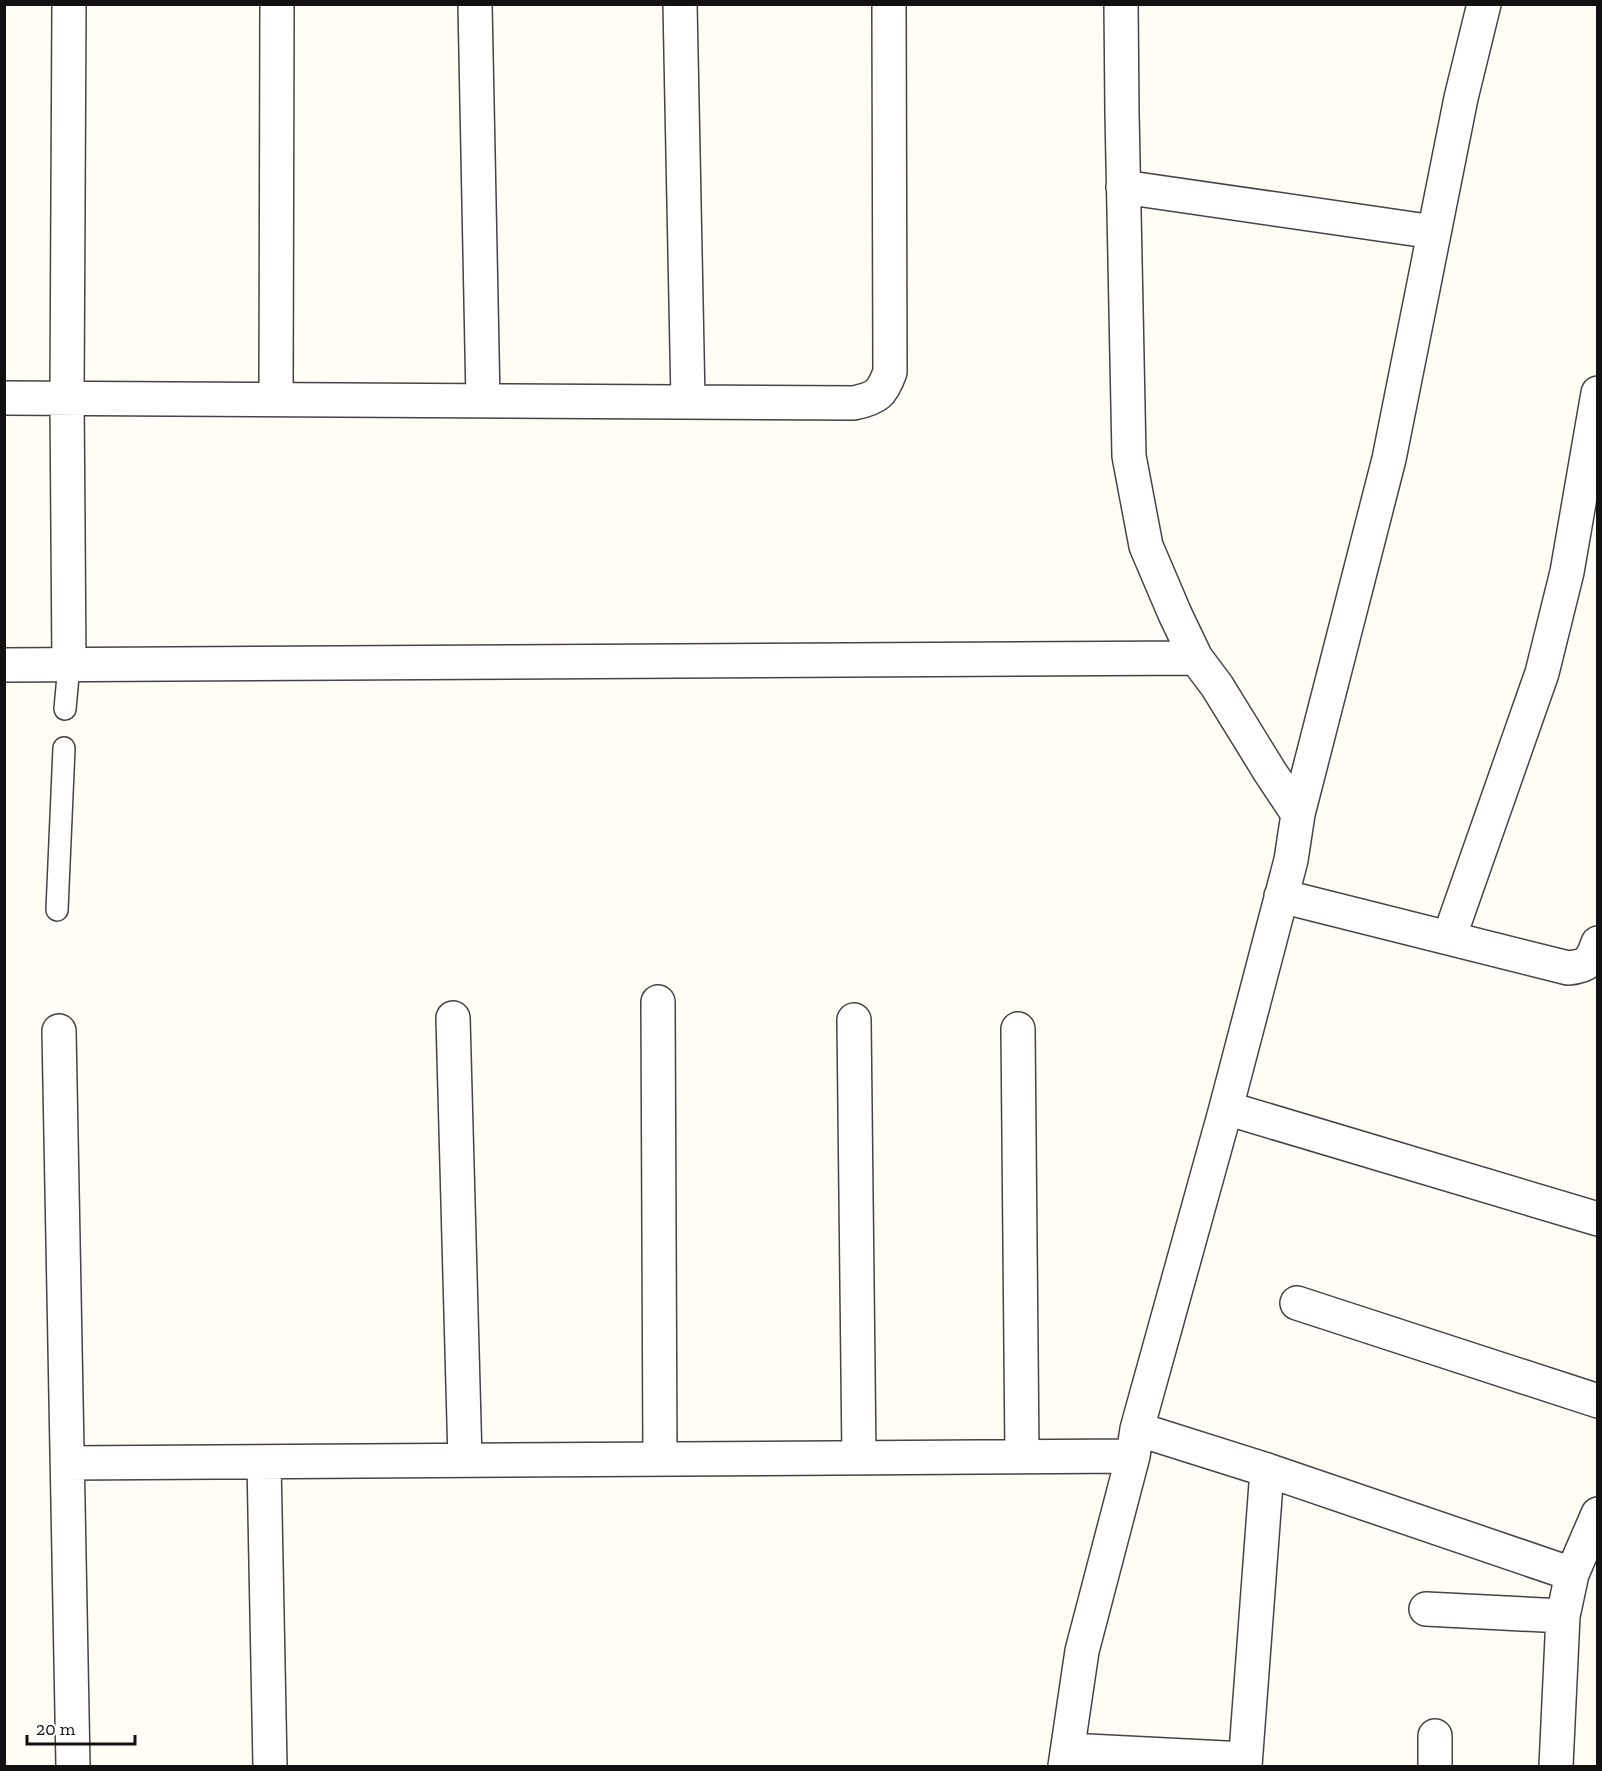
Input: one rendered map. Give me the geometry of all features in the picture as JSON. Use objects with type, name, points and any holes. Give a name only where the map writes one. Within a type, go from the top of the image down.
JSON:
[{"type":"street","points":[[69,4],[67,397],[69,665]]},
{"type":"street","points":[[276,399],[277,4]]},
{"type":"street","points":[[475,4],[483,400]]},
{"type":"street","points":[[680,4],[688,401]]},
{"type":"street","points":[[4,398],[854,403],[871,399],[884,389],[890,372],[889,4]]},
{"type":"street","points":[[1121,4],[1129,456],[1146,546],[1196,658],[1217,686],[1298,814]]},
{"type":"street","points":[[1267,1470],[1245,1763],[1067,1759],[1082,1651],[1135,1443],[1291,860],[1298,814],[1389,459],[1461,98],[1484,4]]},
{"type":"street","points":[[1123,187],[1434,232]]},
{"type":"street","points":[[1449,938],[1542,673],[1567,572],[1585,547],[1598,393]]},
{"type":"street","points":[[4,665],[1196,658]]},
{"type":"street","points":[[1281,896],[1568,968],[1589,962],[1598,943]]},
{"type":"street","points":[[658,1002],[660,1459]]},
{"type":"street","points":[[453,1018],[465,1461]]},
{"type":"street","points":[[855,1020],[859,1458]]},
{"type":"street","points":[[1018,1029],[1022,1456]]},
{"type":"street","points":[[59,1031],[73,1767]]},
{"type":"street","points":[[1226,1108],[1598,1219]]},
{"type":"street","points":[[1297,1303],[1598,1401]]},
{"type":"street","points":[[68,1463],[1022,1456],[1135,1443],[1267,1470],[1572,1574]]},
{"type":"street","points":[[264,1462],[270,1767]]},
{"type":"street","points":[[1556,1767],[1563,1616],[1572,1574],[1598,1514]]},
{"type":"street","points":[[1426,1609],[1563,1616]]},
{"type":"lane","points":[[65,709],[69,665]]},
{"type":"lane","points":[[57,910],[64,748]]}]
